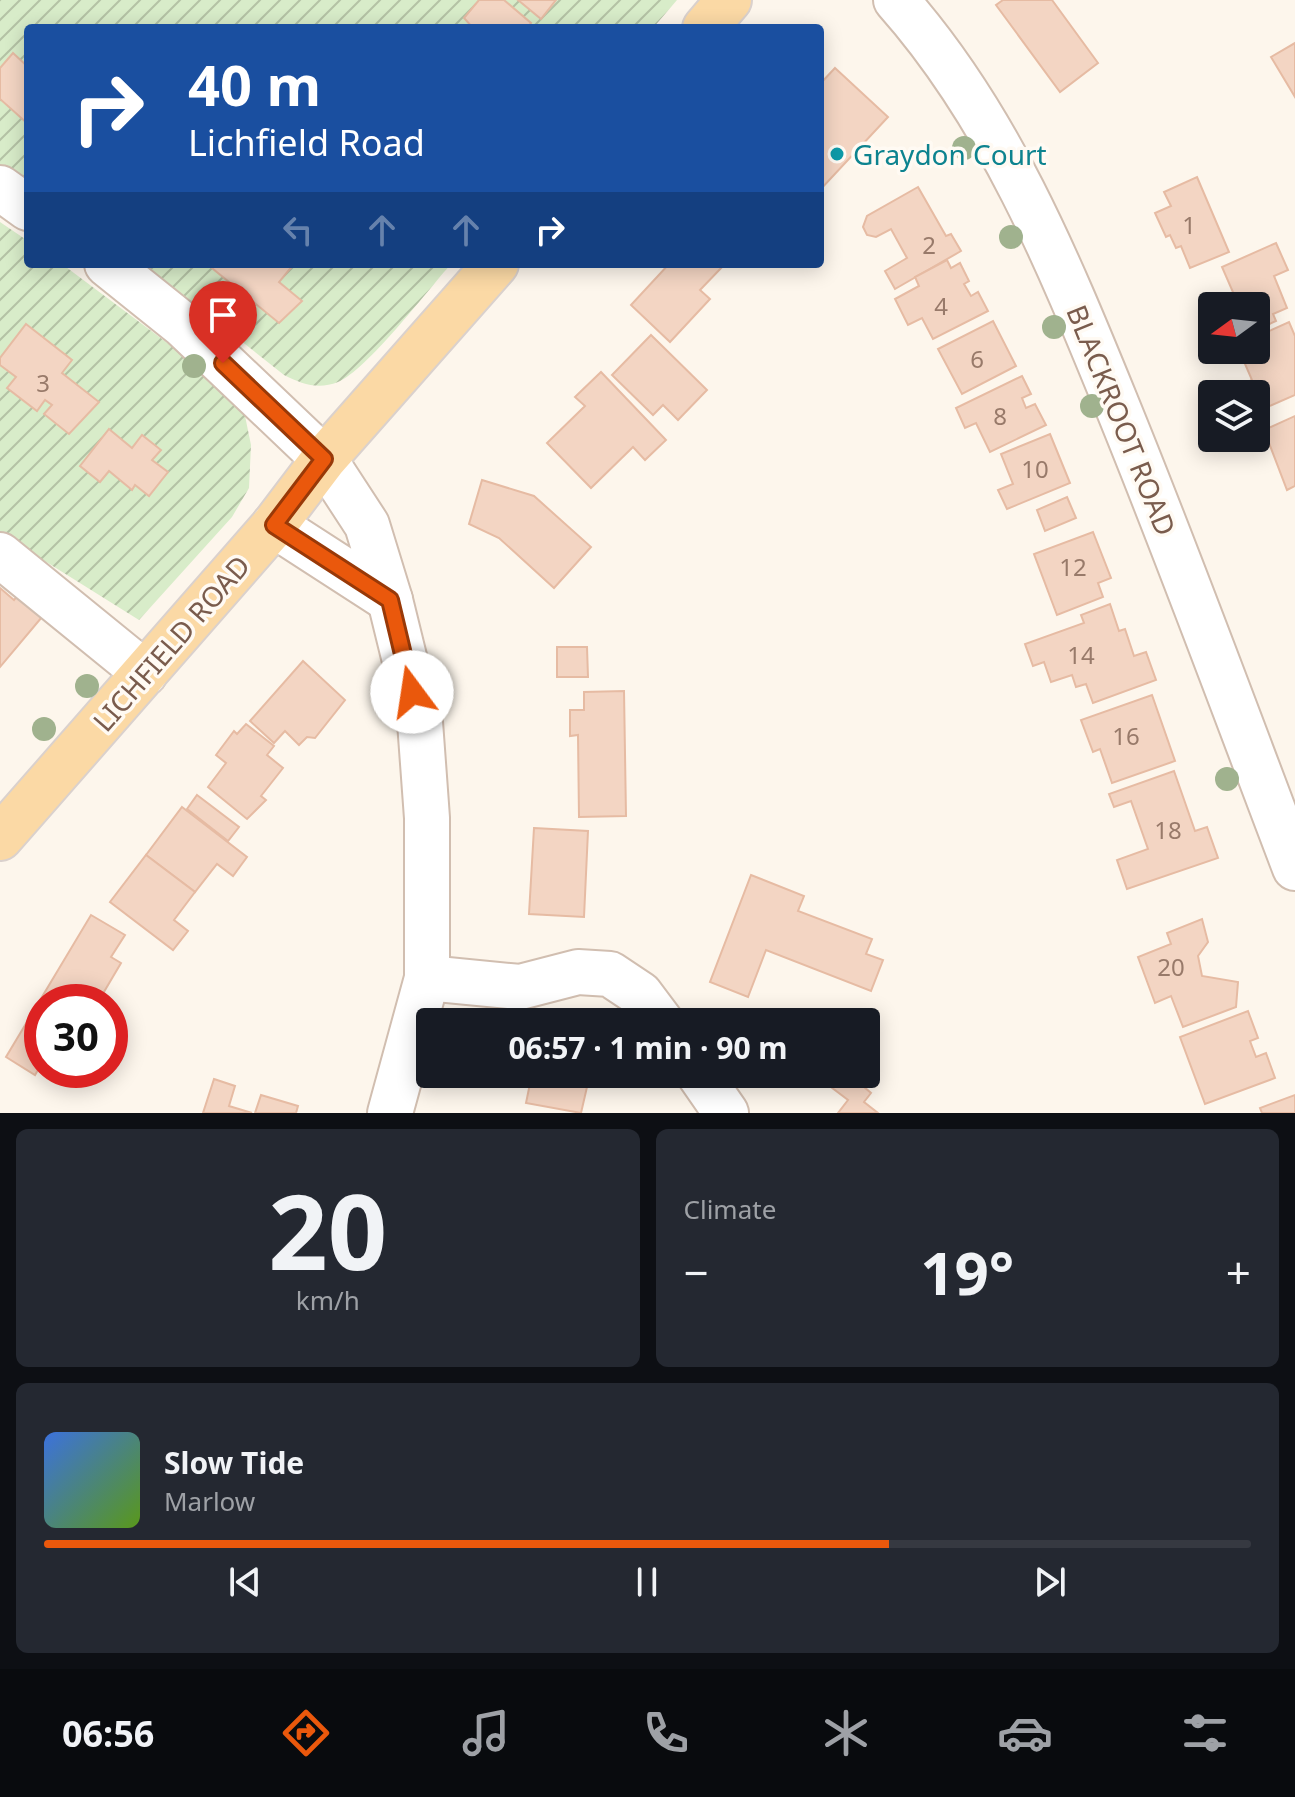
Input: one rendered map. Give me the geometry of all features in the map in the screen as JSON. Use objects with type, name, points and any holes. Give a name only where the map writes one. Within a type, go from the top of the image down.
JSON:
[{"type":"main road","points":[[708,24],[729,0]]},
{"type":"main road","name":"LICHFIELD ROAD","points":[[0,838],[274,525],[324,459],[492,268]]},
{"type":"street","name":"BLACKROOT ROAD","points":[[896,0],[938,48],[971,98],[1059,269],[1186,574],[1295,868]]},
{"type":"street","points":[[0,188],[24,205]]},
{"type":"street","points":[[112,268],[183,325],[324,459],[367,525],[390,600],[420,722],[427,818],[427,978],[390,1113]]},
{"type":"street","points":[[274,525],[390,600]]},
{"type":"street","points":[[0,555],[145,673]]},
{"type":"street","points":[[427,978],[520,987],[578,972],[610,974],[640,994],[650,1008]]},
{"type":"street","points":[[709,1088],[726,1113]]},
{"type":"green space","points":[[0,0],[677,0],[656,24],[24,24],[24,181],[0,166]]},
{"type":"green space","points":[[0,222],[24,238],[24,268],[67,268],[214,378],[244,411],[251,445],[249,488],[232,517],[139,620],[0,533]]},
{"type":"green space","points":[[149,268],[448,268],[396,329],[350,375],[338,382],[317,386],[284,375]]},
{"type":"building","points":[[479,0],[504,0],[531,23],[469,24],[464,18]]},
{"type":"building","points":[[518,0],[556,0],[541,19]]},
{"type":"building","points":[[1003,0],[1052,0],[1098,63],[1060,92],[996,5]]},
{"type":"building","points":[[1295,43],[1295,97],[1271,57]]},
{"type":"building","points":[[13,53],[24,63],[24,120],[0,99],[0,68]]},
{"type":"building","name":"Graydon Court","points":[[835,68],[888,117],[824,186],[824,80]]},
{"type":"building","points":[[1197,177],[1229,252],[1190,268],[1181,246],[1176,248],[1170,235],[1166,237],[1155,213],[1171,206],[1164,192]]},
{"type":"building","points":[[918,187],[946,236],[951,234],[961,251],[895,289],[885,271],[907,258],[891,229],[876,237],[867,235],[863,227],[867,216]]},
{"type":"building","points":[[1276,243],[1288,270],[1274,276],[1287,308],[1273,314],[1276,321],[1270,324],[1270,292],[1233,292],[1222,267]]},
{"type":"building","points":[[947,260],[951,268],[960,263],[969,281],[964,284],[971,296],[978,292],[988,311],[933,339],[922,318],[908,325],[895,299],[919,286],[915,277]]},
{"type":"building","points":[[212,268],[291,268],[279,282],[302,301],[279,323]]},
{"type":"building","points":[[665,268],[721,268],[700,290],[710,299],[670,342],[631,305]]},
{"type":"building","points":[[993,321],[1016,366],[962,394],[938,349]]},
{"type":"building","points":[[1289,322],[1295,336],[1295,395],[1270,406],[1270,380],[1252,380],[1245,364],[1270,364],[1270,331]]},
{"type":"building","points":[[26,324],[72,360],[62,373],[99,402],[69,434],[44,414],[52,405],[45,400],[37,411],[7,388],[16,377],[0,365],[0,358]]},
{"type":"building","points":[[651,335],[707,390],[678,420],[663,405],[653,415],[612,375]]},
{"type":"building","points":[[601,372],[666,440],[645,460],[633,447],[591,488],[547,443],[585,406],[575,397]]},
{"type":"building","points":[[1022,376],[1031,394],[1022,398],[1026,408],[1035,404],[1046,425],[990,452],[976,423],[965,428],[956,408]]},
{"type":"building","points":[[1295,416],[1295,486],[1287,490],[1270,446],[1270,427]]},
{"type":"building","points":[[109,429],[132,448],[142,435],[161,450],[152,460],[168,472],[149,496],[135,485],[132,490],[109,471],[100,482],[80,466]]},
{"type":"building","points":[[1050,434],[1070,483],[1007,509],[998,490],[1013,484],[1001,454]]},
{"type":"building","points":[[482,480],[534,496],[591,547],[554,588],[499,538],[469,524]]},
{"type":"building","points":[[1067,497],[1076,518],[1045,531],[1037,510]]},
{"type":"building","points":[[1093,532],[1111,578],[1098,583],[1103,597],[1057,615],[1034,554]]},
{"type":"building","points":[[0,588],[14,600],[22,590],[47,611],[0,667]]},
{"type":"building","points":[[1110,604],[1119,631],[1125,629],[1134,656],[1146,652],[1156,680],[1093,703],[1086,684],[1076,687],[1072,675],[1051,682],[1044,662],[1033,666],[1025,644],[1084,623],[1081,615]]},
{"type":"building","points":[[557,647],[587,647],[588,677],[557,677]]},
{"type":"building","points":[[303,661],[345,700],[315,738],[307,737],[299,745],[285,731],[274,743],[250,721]]},
{"type":"building","points":[[624,691],[626,816],[579,817],[578,735],[570,736],[570,710],[584,710],[584,692]]},
{"type":"building","points":[[1152,695],[1175,761],[1112,783],[1100,749],[1093,752],[1081,720]]},
{"type":"building","points":[[246,724],[274,746],[267,755],[283,768],[261,796],[266,800],[247,819],[208,787],[226,763],[216,755],[234,731],[237,734]]},
{"type":"building","points":[[1174,771],[1195,831],[1207,827],[1218,858],[1127,889],[1117,860],[1148,849],[1131,801],[1114,807],[1109,794]]},
{"type":"building","points":[[197,795],[239,827],[228,841],[187,809]]},
{"type":"building","points":[[182,807],[247,857],[233,876],[217,864],[195,892],[146,855]]},
{"type":"building","points":[[534,828],[588,831],[584,917],[529,914]]},
{"type":"building","points":[[146,855],[195,892],[174,920],[188,931],[173,950],[110,902]]},
{"type":"building","points":[[751,875],[804,896],[798,911],[872,939],[866,954],[883,960],[871,991],[766,950],[748,997],[710,982]]},
{"type":"building","points":[[91,915],[125,935],[111,957],[121,963],[109,984],[50,984]]},
{"type":"building","points":[[1202,919],[1208,942],[1198,956],[1202,976],[1238,982],[1236,1007],[1183,1027],[1171,996],[1155,1003],[1138,957],[1171,944],[1167,933]]},
{"type":"building","points":[[1248,1011],[1258,1038],[1250,1041],[1256,1057],[1266,1053],[1275,1078],[1205,1104],[1180,1037]]},
{"type":"building","points":[[24,1027],[24,1068],[6,1057]]},
{"type":"building","points":[[214,1079],[235,1086],[229,1106],[252,1113],[203,1113]]},
{"type":"building","points":[[529,1088],[587,1088],[581,1113],[526,1103]]},
{"type":"building","points":[[832,1088],[865,1088],[871,1093],[864,1102],[878,1113],[838,1113],[848,1100]]},
{"type":"building","points":[[261,1095],[298,1106],[296,1113],[255,1113]]},
{"type":"building","points":[[1295,1095],[1295,1113],[1262,1113],[1260,1108]]},
{"type":"place","name":"Graydon Court","points":[[837,154]]},
{"type":"route","points":[[223,363],[324,459],[274,525],[390,600],[412,692]]}]
